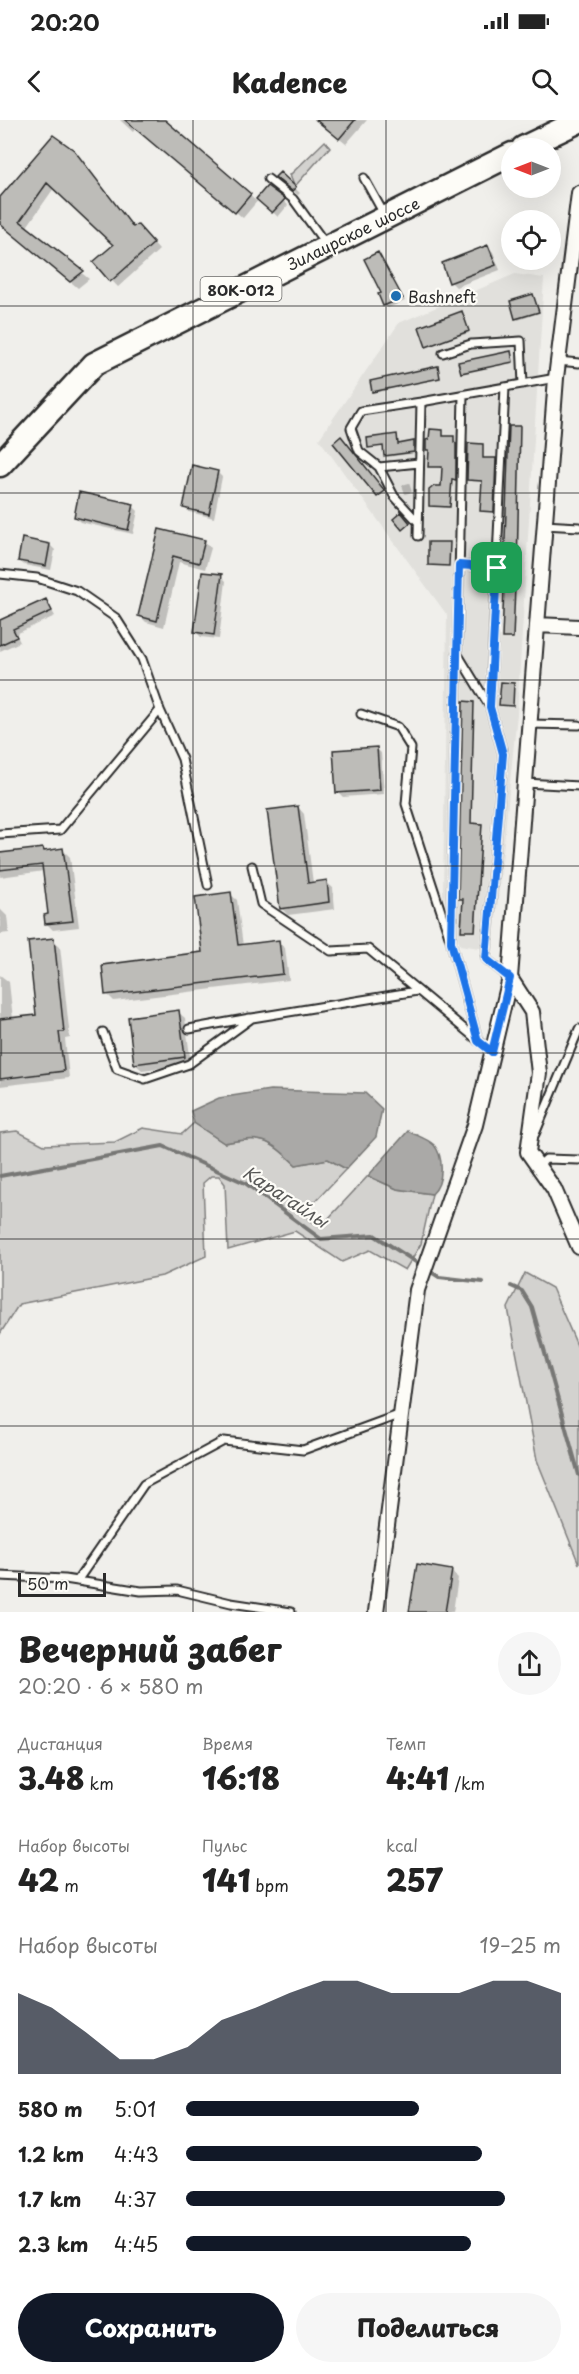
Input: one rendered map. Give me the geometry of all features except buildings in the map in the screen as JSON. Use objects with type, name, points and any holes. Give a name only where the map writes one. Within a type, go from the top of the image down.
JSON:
[{"type":"main road","points":[[544,138],[579,121]]},
{"type":"main road","name":"Зилаирское шоссе","points":[[0,465],[94,364],[501,159]]},
{"type":"street","points":[[376,1612],[417,1290],[475,1125],[510,978],[556,378],[579,193]]},
{"type":"street","points":[[537,625],[579,627]]},
{"type":"street","points":[[510,978],[532,1012],[538,1073],[528,1152],[554,1189],[579,1247]]},
{"type":"lane","points":[[364,178],[385,217]]},
{"type":"lane","points":[[268,179],[293,199],[326,246]]},
{"type":"lane","points":[[442,353],[471,344],[521,341],[523,384]]},
{"type":"lane","points":[[558,361],[579,363]]},
{"type":"lane","points":[[418,522],[393,496],[379,467],[359,451],[351,428],[362,411],[556,378]]},
{"type":"lane","points":[[490,707],[505,387]]},
{"type":"lane","points":[[451,942],[463,395]]},
{"type":"lane","points":[[418,536],[421,402]]},
{"type":"lane","points":[[379,467],[419,463]]},
{"type":"lane","points":[[544,525],[579,527]]},
{"type":"lane","points":[[459,565],[497,568]]},
{"type":"lane","points":[[0,574],[37,578],[77,591],[116,618],[142,659],[160,710],[182,759],[208,885]]},
{"type":"lane","points":[[457,653],[490,707],[503,754],[486,959],[510,978]]},
{"type":"lane","points":[[0,834],[60,830],[160,710]]},
{"type":"lane","points":[[361,714],[398,727],[411,748],[406,804],[451,942],[478,1041]]},
{"type":"lane","points":[[529,724],[579,725]]},
{"type":"lane","points":[[525,783],[579,786]]},
{"type":"lane","points":[[252,866],[261,904],[331,951],[368,949],[492,1052]]},
{"type":"lane","points":[[189,1029],[417,991]]},
{"type":"lane","points":[[104,1032],[117,1069],[145,1079],[189,1064],[252,1018]]},
{"type":"lane","points":[[528,1152],[579,1029]]},
{"type":"lane","points":[[537,1167],[546,1159],[579,1160]]},
{"type":"lane","points":[[77,1581],[144,1484],[224,1441],[303,1450],[401,1414]]},
{"type":"lane","points":[[0,1576],[77,1581],[141,1591],[177,1590],[231,1603],[291,1612]]},
{"type":"shaded area","points":[[325,141],[330,147],[296,185],[293,183],[290,175]]},
{"type":"shaded area","points":[[515,274],[544,278],[517,714],[493,950],[460,945],[443,895],[447,615],[319,439],[399,323]]},
{"type":"shaded area","points":[[270,1090],[365,1093],[382,1109],[376,1137],[346,1169],[328,1159],[296,1165],[278,1149],[264,1141],[224,1143],[194,1123],[191,1111],[219,1098]]},
{"type":"shaded area","points":[[194,1123],[224,1143],[264,1141],[278,1149],[296,1165],[328,1159],[346,1169],[309,1208],[309,1219],[314,1223],[326,1221],[368,1176],[397,1189],[432,1194],[421,1244],[405,1270],[370,1250],[342,1262],[295,1231],[228,1250],[225,1184],[219,1176],[211,1176],[203,1183],[206,1256],[162,1276],[19,1304],[0,1334],[0,1133],[17,1131],[44,1145],[115,1142],[143,1128],[182,1134]]},
{"type":"shaded area","points":[[408,1131],[434,1145],[440,1156],[441,1177],[432,1194],[397,1189],[368,1176]]},
{"type":"shaded area","points":[[525,1273],[552,1288],[579,1350],[579,1564],[537,1460],[513,1335],[508,1308]]},
{"type":"waterway","name":"Карагайлы","points":[[0,1176],[163,1146],[245,1183],[321,1239],[374,1235],[439,1277],[483,1282]]},
{"type":"waterway","name":"Карагайлы","points":[[511,1286],[522,1291],[532,1307],[579,1475]]},
{"type":"place","name":"Bashneft","points":[[396,296]]},
{"type":"route","points":[[459,565],[497,568],[490,707],[503,754],[486,959],[510,978],[492,1052],[478,1041],[451,942],[459,565]]}]
